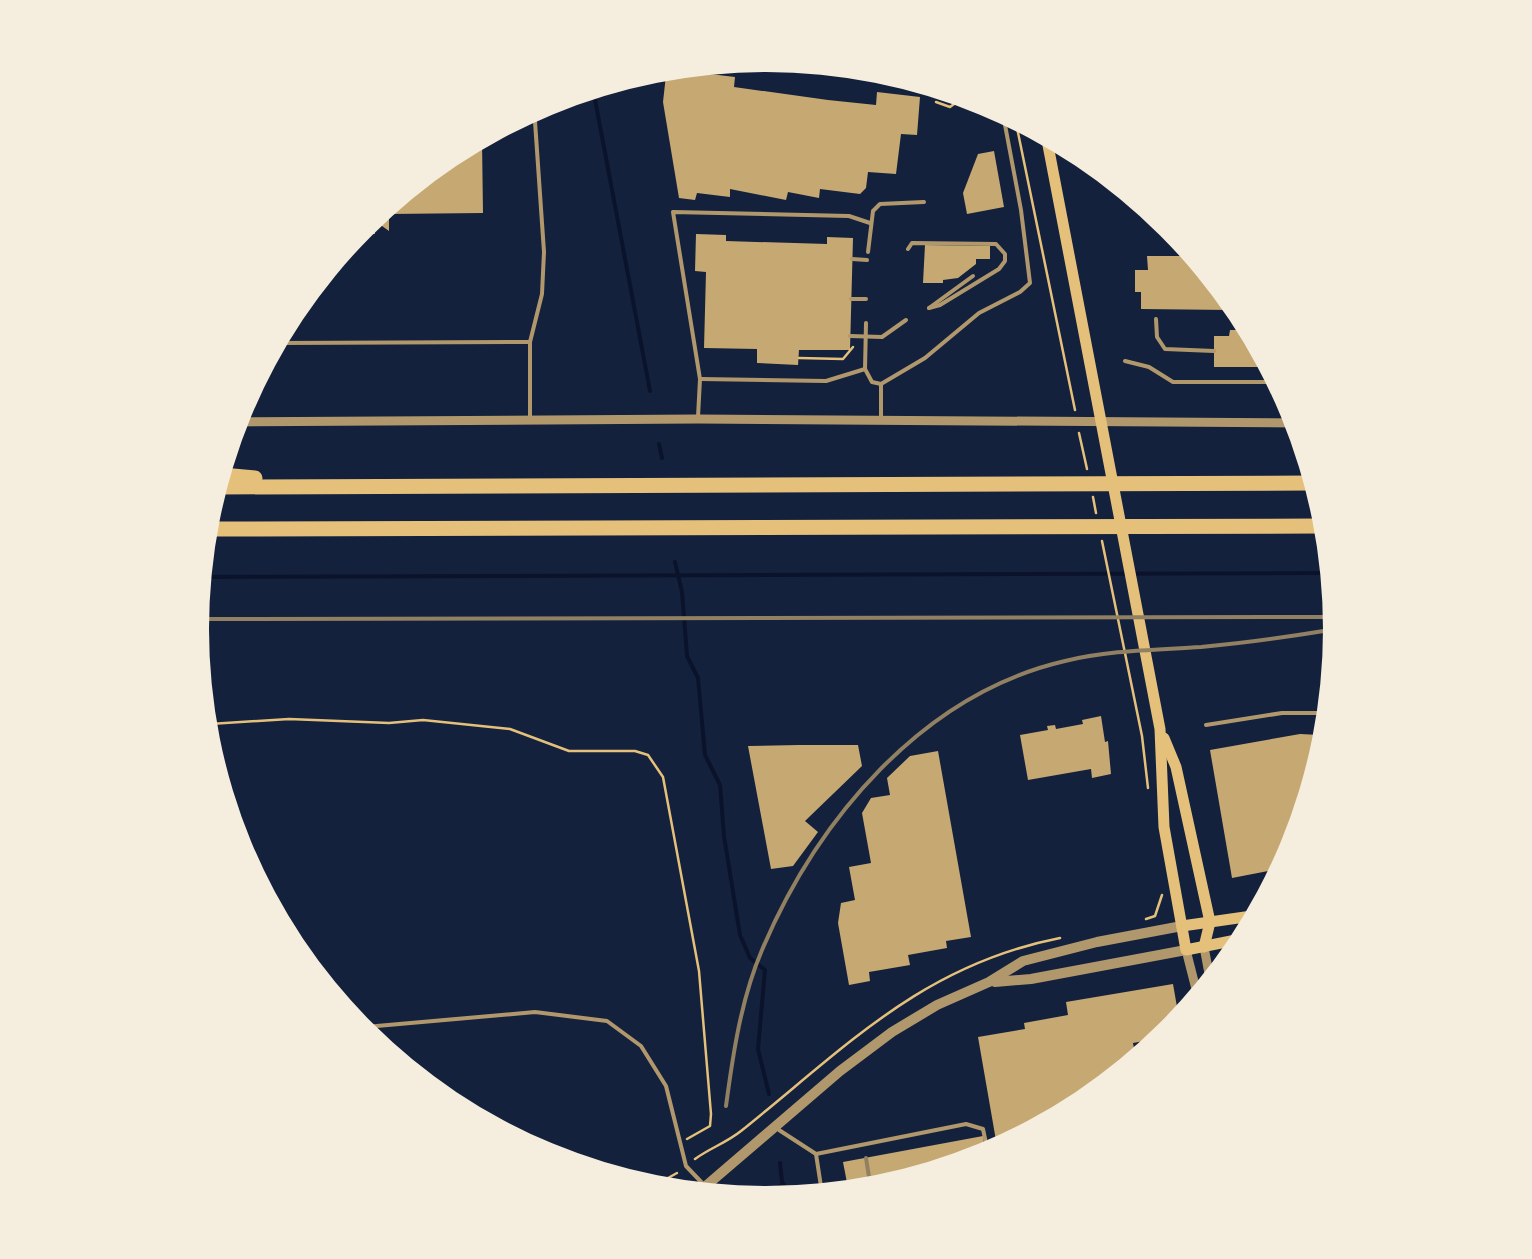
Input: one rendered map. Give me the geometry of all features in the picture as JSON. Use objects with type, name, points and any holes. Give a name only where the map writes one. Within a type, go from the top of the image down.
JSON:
[{"type":"highway","points":[[231,476],[358,487]]},
{"type":"highway","points":[[228,486],[1303,482]]},
{"type":"highway","points":[[219,529],[1313,526]]},
{"type":"main road","points":[[1049,149],[1160,729],[1164,827],[1186,950],[1227,942]]},
{"type":"main road","points":[[1160,729],[1176,767],[1210,922],[1204,946]]},
{"type":"main road","points":[[1182,926],[1242,917]]},
{"type":"street","points":[[249,422],[698,418],[1283,423]]},
{"type":"street","points":[[706,1183],[840,1071],[892,1032],[938,1005],[1024,962],[1182,926]]},
{"type":"street","points":[[1204,946],[1208,969]]},
{"type":"street","points":[[990,982],[1186,950],[1195,985]]},
{"type":"lane","points":[[530,419],[530,342],[543,284],[535,123]]},
{"type":"lane","points":[[866,323],[865,369],[872,382],[880,384],[925,358],[979,312],[1030,283],[1005,127]]},
{"type":"lane","points":[[868,252],[870,222],[880,204],[924,202]]},
{"type":"lane","points":[[698,418],[700,378],[673,212],[849,216],[870,222]]},
{"type":"lane","points":[[908,249],[912,243],[996,244],[1005,254],[999,269],[940,306],[928,308],[972,276]]},
{"type":"lane","points":[[852,260],[868,260]]},
{"type":"lane","points":[[851,298],[866,299]]},
{"type":"lane","points":[[1156,319],[1157,337],[1165,350],[1214,351]]},
{"type":"lane","points":[[854,336],[890,334],[906,320]]},
{"type":"lane","points":[[291,340],[530,342]]},
{"type":"lane","points":[[1125,362],[1149,367],[1173,382],[1265,382]]},
{"type":"lane","points":[[700,378],[826,382],[865,369]]},
{"type":"lane","points":[[880,384],[881,420]]},
{"type":"lane","points":[[1206,725],[1282,713],[1316,713]]},
{"type":"lane","points":[[375,1026],[535,1012],[607,1021],[641,1046],[666,1086],[686,1166],[695,1182]]},
{"type":"lane","points":[[775,1127],[816,1154],[966,1124],[983,1129],[985,1141]]},
{"type":"lane","points":[[816,1154],[821,1183]]},
{"type":"path","points":[[936,102],[952,105]]},
{"type":"path","points":[[1018,133],[1075,413]]},
{"type":"path","points":[[799,358],[842,359],[850,354],[854,336]]},
{"type":"path","points":[[1079,432],[1087,470]]},
{"type":"path","points":[[1091,489],[1142,736]]},
{"type":"path","points":[[218,724],[288,719],[388,723],[423,720],[510,730],[569,751],[635,751],[648,755],[663,777],[680,857],[699,971],[709,1078],[710,1126],[681,1142]]},
{"type":"path","points":[[702,1154],[740,1132],[884,1013],[998,954]]},
{"type":"building","points":[[718,75],[735,77],[734,87],[828,100],[876,105],[877,92],[920,97],[917,135],[901,134],[896,174],[868,172],[866,188],[860,194],[820,189],[819,198],[788,192],[786,200],[730,189],[730,197],[697,193],[695,200],[679,198],[663,102],[665,82]]},
{"type":"building","points":[[482,150],[483,213],[396,214]]},
{"type":"building","points":[[994,151],[1004,207],[967,214],[963,193],[978,154]]},
{"type":"building","points":[[696,234],[726,235],[726,241],[827,244],[827,237],[853,238],[850,350],[799,350],[798,365],[757,363],[757,349],[704,348],[706,272],[695,271]]},
{"type":"building","points":[[925,245],[990,246],[990,259],[976,259],[976,264],[958,278],[923,283]]},
{"type":"building","points":[[1147,256],[1179,256],[1222,310],[1141,309],[1141,292],[1135,292],[1135,270],[1148,270]]},
{"type":"building","points":[[1230,330],[1235,330],[1257,367],[1214,367],[1214,336],[1229,336]]},
{"type":"building","points":[[1101,716],[1111,774],[1092,778],[1091,769],[1028,780],[1020,735],[1048,730],[1047,726],[1055,725],[1056,729],[1083,724],[1082,720]]},
{"type":"building","points":[[1313,735],[1293,809],[1268,871],[1232,878],[1210,750]]},
{"type":"building","points":[[858,745],[862,766],[805,821],[818,832],[793,866],[771,869],[748,746]]},
{"type":"building","points":[[938,751],[971,937],[946,941],[947,948],[908,955],[910,965],[869,972],[870,981],[849,985],[838,923],[841,903],[855,900],[849,867],[871,863],[862,813],[871,798],[890,795],[887,778],[910,756]]},
{"type":"building","points":[[1173,984],[1177,1006],[1140,1042],[1133,1043],[1133,1048],[1075,1093],[995,1137],[978,1037],[1025,1029],[1024,1023],[1068,1015],[1066,1002]]},
{"type":"building","points":[[983,1136],[983,1142],[945,1157],[875,1176],[847,1181],[843,1162]]},
{"type":"waterway","points":[[595,99],[650,391]]},
{"type":"waterway","points":[[659,444],[662,458]]},
{"type":"waterway","points":[[675,562],[682,592],[687,656],[698,678],[705,755],[720,785],[740,935],[750,958],[765,970],[758,1049],[769,1094]]},
{"type":"waterway","points":[[212,577],[1320,573]]},
{"type":"waterway","points":[[780,1163],[782,1186]]},
{"type":"railway","points":[[209,619],[1323,617]]},
{"type":"railway","points":[[726,1106],[748,988],[785,902],[844,810],[921,733],[965,702],[1013,678],[1065,661],[1323,631]]},
{"type":"railway","points":[[866,1158],[869,1177]]}]
